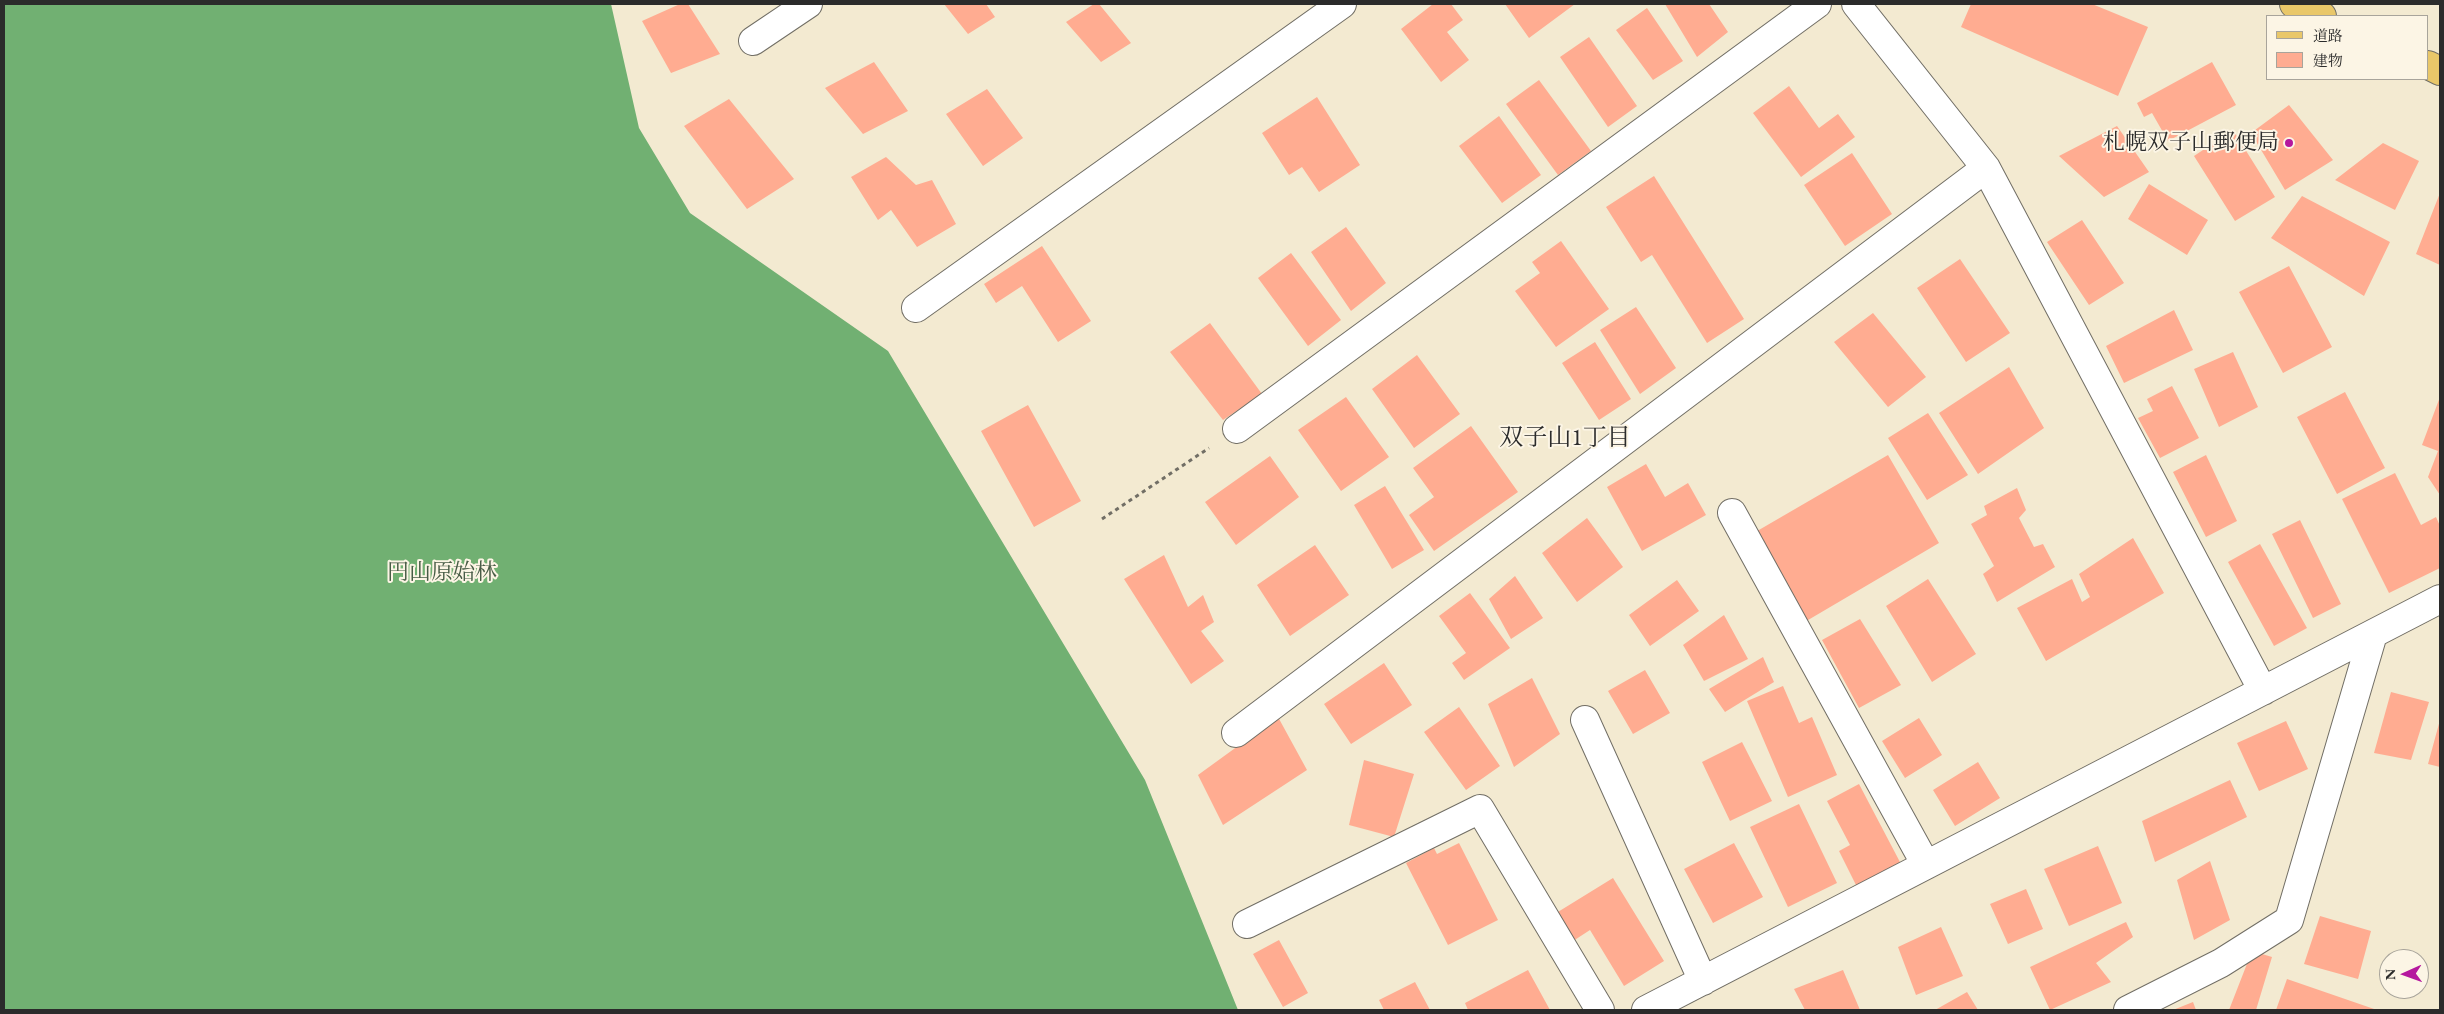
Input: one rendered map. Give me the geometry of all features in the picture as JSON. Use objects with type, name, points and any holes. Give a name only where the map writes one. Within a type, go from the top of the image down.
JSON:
[{"type":"main road","points":[[2294,4],[2320,15]]},
{"type":"street","points":[[753,41],[808,4]]},
{"type":"street","points":[[916,308],[1342,4]]},
{"type":"street","points":[[1236,429],[1817,4]]},
{"type":"street","points":[[1856,4],[1986,168],[2263,691]]},
{"type":"street","points":[[1236,733],[1986,168]]},
{"type":"street","points":[[1732,513],[1926,865]]},
{"type":"street","points":[[1646,1010],[2440,599]]},
{"type":"street","points":[[2128,1010],[2221,963],[2289,920],[2373,634]]},
{"type":"street","points":[[1586,720],[1702,981]]},
{"type":"street","points":[[1247,924],[1480,809],[1600,1010]]},
{"type":"path","points":[[1102,519],[1236,429]]},
{"type":"green space","name":"円山原始林","points":[[4,4],[611,4],[639,128],[690,213],[888,351],[1145,780],[1238,1010],[4,1010]]},
{"type":"building","points":[[680,4],[688,4],[720,54],[671,73],[642,21]]},
{"type":"building","points":[[944,4],[986,4],[995,17],[968,34]]},
{"type":"building","points":[[1094,4],[1099,4],[1131,43],[1101,62],[1066,22]]},
{"type":"building","points":[[1433,4],[1451,4],[1463,20],[1447,32],[1469,60],[1441,82],[1401,29]]},
{"type":"building","points":[[1505,4],[1575,4],[1529,38]]},
{"type":"building","points":[[1665,4],[1709,4],[1728,32],[1697,57]]},
{"type":"building","points":[[1971,4],[2092,4],[2148,27],[2118,96],[1961,27]]},
{"type":"building","points":[[1647,8],[1683,61],[1653,80],[1616,30]]},
{"type":"building","points":[[1589,37],[1637,106],[1608,127],[1560,57]]},
{"type":"building","points":[[874,62],[908,111],[863,134],[825,88]]},
{"type":"building","points":[[2212,62],[2236,105],[2168,141],[2152,113],[2144,117],[2137,103]]},
{"type":"building","points":[[1539,80],[1591,151],[1558,175],[1506,104]]},
{"type":"building","points":[[1789,86],[1819,128],[1838,114],[1855,137],[1801,177],[1753,113]]},
{"type":"building","points":[[987,89],[1023,138],[983,166],[946,114]]},
{"type":"building","points":[[1317,97],[1360,165],[1319,192],[1302,167],[1289,175],[1262,133]]},
{"type":"building","points":[[729,99],[794,179],[747,209],[684,126]]},
{"type":"building","points":[[2289,105],[2333,160],[2285,190],[2251,133]]},
{"type":"building","points":[[1499,116],[1541,175],[1502,203],[1459,146]]},
{"type":"building","points":[[2117,126],[2149,172],[2104,197],[2059,156]]},
{"type":"building","points":[[2233,130],[2275,197],[2235,221],[2194,156]]},
{"type":"building","points":[[2383,143],[2419,161],[2395,210],[2335,180]]},
{"type":"building","points":[[1852,153],[1892,214],[1845,246],[1804,185]]},
{"type":"building","points":[[886,157],[916,185],[932,180],[956,224],[917,247],[891,210],[878,220],[851,177]]},
{"type":"building","points":[[1654,176],[1744,319],[1707,343],[1652,255],[1641,262],[1606,207]]},
{"type":"building","points":[[2149,184],[2208,220],[2187,255],[2128,219]]},
{"type":"building","points":[[2440,193],[2440,265],[2416,254]]},
{"type":"building","points":[[2302,196],[2390,242],[2364,296],[2271,238]]},
{"type":"building","points":[[2082,220],[2124,283],[2089,305],[2047,242]]},
{"type":"building","points":[[1346,227],[1386,283],[1351,311],[1311,252]]},
{"type":"building","points":[[1561,241],[1609,309],[1556,347],[1515,291],[1540,273],[1532,262]]},
{"type":"building","points":[[1042,246],[1091,321],[1058,342],[1022,286],[996,303],[984,284]]},
{"type":"building","points":[[1291,253],[1341,320],[1308,346],[1258,278]]},
{"type":"building","points":[[1960,259],[2010,333],[1966,362],[1917,288]]},
{"type":"building","points":[[2289,266],[2332,347],[2283,373],[2239,292]]},
{"type":"building","points":[[1636,307],[1676,368],[1640,394],[1600,330]]},
{"type":"building","points":[[2174,310],[2193,350],[2124,383],[2106,346]]},
{"type":"building","points":[[1873,313],[1926,377],[1888,407],[1834,342]]},
{"type":"building","points":[[1210,323],[1262,394],[1223,420],[1170,352]]},
{"type":"building","points":[[1595,342],[1631,399],[1599,420],[1562,363]]},
{"type":"building","points":[[2233,352],[2258,407],[2219,427],[2194,369]]},
{"type":"building","points":[[1417,355],[1460,414],[1414,448],[1372,389]]},
{"type":"building","points":[[2009,367],[2044,428],[1978,474],[1939,413]]},
{"type":"building","points":[[2172,386],[2199,438],[2160,458],[2138,418],[2153,411],[2147,399]]},
{"type":"building","points":[[2345,392],[2385,468],[2337,494],[2297,417]]},
{"type":"building","points":[[1346,397],[1389,457],[1341,491],[1298,430]]},
{"type":"building","points":[[2440,397],[2440,495],[2428,477],[2438,451],[2422,445]]},
{"type":"building","points":[[1028,405],[1081,501],[1034,527],[981,431]]},
{"type":"building","points":[[1928,413],[1968,475],[1927,500],[1888,438]]},
{"type":"building","points":[[1471,426],[1518,492],[1434,551],[1409,515],[1434,497],[1413,468]]},
{"type":"building","points":[[1888,455],[1939,543],[1803,623],[1752,534]]},
{"type":"building","points":[[2206,455],[2237,521],[2206,537],[2173,472]]},
{"type":"building","points":[[1270,456],[1299,497],[1236,545],[1205,502]]},
{"type":"building","points":[[1646,464],[1665,497],[1688,483],[1706,515],[1642,551],[1607,487]]},
{"type":"building","points":[[2395,473],[2421,525],[2436,517],[2440,526],[2440,568],[2389,593],[2342,499]]},
{"type":"building","points":[[1385,486],[1424,550],[1392,569],[1354,505]]},
{"type":"building","points":[[2017,488],[2026,510],[2019,518],[2034,547],[2043,544],[2055,567],[1997,602],[1983,574],[1994,566],[1971,524],[1987,515],[1984,506]]},
{"type":"building","points":[[1587,518],[1623,567],[1577,602],[1542,553]]},
{"type":"building","points":[[2300,520],[2341,604],[2313,618],[2272,534]]},
{"type":"building","points":[[2133,538],[2164,593],[2046,661],[2017,608],[2072,579],[2082,602],[2090,597],[2079,574]]},
{"type":"building","points":[[2260,544],[2307,628],[2274,646],[2228,562]]},
{"type":"building","points":[[1315,545],[1349,595],[1290,636],[1257,585]]},
{"type":"building","points":[[1164,555],[1188,607],[1203,595],[1214,622],[1201,631],[1224,661],[1191,684],[1124,579]]},
{"type":"building","points":[[1515,576],[1543,618],[1511,639],[1489,599]]},
{"type":"building","points":[[1928,579],[1976,654],[1932,682],[1886,606]]},
{"type":"building","points":[[1677,580],[1699,611],[1650,646],[1629,615]]},
{"type":"building","points":[[1470,593],[1510,648],[1464,680],[1452,663],[1466,653],[1439,616]]},
{"type":"building","points":[[1724,615],[1748,659],[1704,681],[1683,645]]},
{"type":"building","points":[[1860,619],[1901,685],[1859,708],[1822,640]]},
{"type":"building","points":[[1763,657],[1774,682],[1725,712],[1709,689]]},
{"type":"building","points":[[1384,663],[1412,705],[1351,744],[1324,704]]},
{"type":"building","points":[[1645,670],[1670,713],[1633,734],[1608,691]]},
{"type":"building","points":[[1532,678],[1560,734],[1514,767],[1488,704]]},
{"type":"building","points":[[1783,686],[1799,723],[1812,717],[1837,775],[1788,797],[1747,701]]},
{"type":"building","points":[[2391,692],[2429,702],[2411,760],[2374,753]]},
{"type":"building","points":[[1459,707],[1500,766],[1466,790],[1424,732]]},
{"type":"building","points":[[1278,717],[1307,770],[1223,825],[1198,775]]},
{"type":"building","points":[[1919,718],[1942,755],[1905,778],[1882,741]]},
{"type":"building","points":[[2440,720],[2440,767],[2428,764]]},
{"type":"building","points":[[2286,721],[2308,769],[2259,791],[2237,743]]},
{"type":"building","points":[[1742,742],[1772,801],[1730,821],[1702,762]]},
{"type":"building","points":[[1364,760],[1414,774],[1394,837],[1349,825]]},
{"type":"building","points":[[1978,762],[2000,798],[1955,826],[1933,790]]},
{"type":"building","points":[[2230,780],[2247,817],[2155,862],[2142,821]]},
{"type":"building","points":[[1859,784],[1901,864],[1857,887],[1839,851],[1850,845],[1827,801]]},
{"type":"building","points":[[1799,804],[1837,883],[1788,907],[1750,827]]},
{"type":"building","points":[[1459,843],[1498,920],[1448,945],[1406,863],[1434,848],[1437,854]]},
{"type":"building","points":[[1734,843],[1763,897],[1713,923],[1684,869]]},
{"type":"building","points":[[2098,846],[2122,903],[2069,926],[2044,869]]},
{"type":"building","points":[[2210,861],[2230,920],[2194,940],[2177,880]]},
{"type":"building","points":[[1613,878],[1664,961],[1624,986],[1590,930],[1570,943],[1553,915]]},
{"type":"building","points":[[2026,889],[2043,929],[2008,944],[1990,904]]},
{"type":"building","points":[[2320,916],[2371,931],[2358,979],[2304,964]]},
{"type":"building","points":[[2126,922],[2133,937],[2096,963],[2111,982],[2050,1010],[2030,967]]},
{"type":"building","points":[[1941,927],[1963,976],[1916,995],[1898,947]]},
{"type":"building","points":[[1279,940],[1308,993],[1283,1007],[1253,954]]},
{"type":"building","points":[[2252,951],[2272,957],[2256,1010],[2229,1010]]},
{"type":"building","points":[[1528,970],[1550,1010],[1468,1010],[1465,1003]]},
{"type":"building","points":[[1843,970],[1860,1010],[1805,1010],[1794,989]]},
{"type":"building","points":[[2287,979],[2377,1010],[2276,1010]]},
{"type":"building","points":[[1415,982],[1430,1010],[1384,1010],[1379,1000]]},
{"type":"building","points":[[1967,992],[1978,1010],[1935,1010]]},
{"type":"building","points":[[2193,1002],[2196,1010],[2173,1010]]},
{"type":"place","name":"札幌双子山郵便局","points":[[2289,143]]},
{"type":"district","name":"双子山1丁目","points":[[1565,438]]}]
